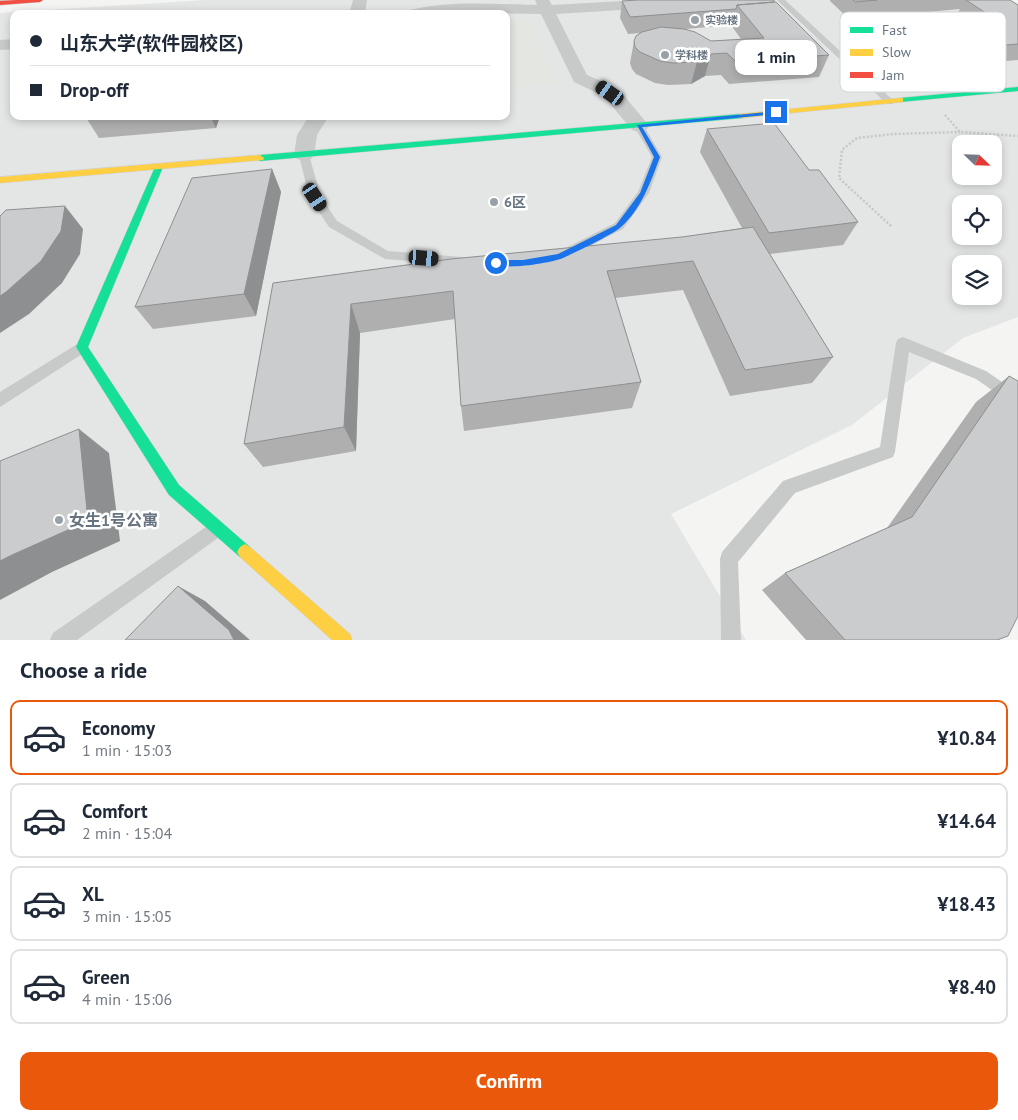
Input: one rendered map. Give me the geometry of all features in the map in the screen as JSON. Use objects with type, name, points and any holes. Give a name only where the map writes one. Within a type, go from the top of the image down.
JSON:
[{"type":"street","points":[[0,3],[40,0]]},
{"type":"street","points":[[437,10],[718,0]]},
{"type":"street","points":[[544,5],[580,78],[600,86],[620,100],[639,126]]},
{"type":"street","points":[[0,180],[639,126],[989,92]]},
{"type":"street","points":[[304,154],[307,135],[316,120]]},
{"type":"street","points":[[159,167],[82,347],[174,490],[344,640]]},
{"type":"lane","points":[[781,0],[840,55]]},
{"type":"lane","points":[[879,92],[890,102]]},
{"type":"lane","points":[[551,258],[560,256],[619,226],[643,193],[657,157],[639,126]]},
{"type":"lane","points":[[304,154],[315,197],[333,224],[385,254],[472,262]]},
{"type":"lane","points":[[731,640],[728,559],[789,487],[887,452],[903,343],[981,375],[1018,401]]},
{"type":"lane","points":[[0,400],[82,347]]},
{"type":"lane","points":[[60,640],[217,528]]},
{"type":"path","points":[[930,98],[960,132]]},
{"type":"path","points":[[891,226],[839,178],[842,150],[857,138],[894,134],[960,132],[1018,136]]},
{"type":"shaded area","points":[[205,0],[996,0],[1018,14],[1018,317],[963,338],[852,425],[671,514],[746,640],[0,640],[0,13],[10,12],[10,120],[510,120],[510,10],[47,10]]},
{"type":"shaded area","points":[[531,18],[555,84],[510,89],[510,20]]},
{"type":"building","points":[[774,0],[774,2],[737,5],[736,9],[630,17],[622,1]]},
{"type":"building","points":[[853,0],[877,0],[855,2]]},
{"type":"building","points":[[966,0],[1010,0],[1018,5],[1018,44],[1006,45],[1006,12],[984,12]]},
{"type":"building","points":[[776,2],[829,55],[736,62],[727,53],[711,54],[697,62],[673,63],[660,61],[640,52],[635,47],[634,41],[636,36],[642,32],[661,27],[695,32],[711,41],[764,38],[737,5]]},
{"type":"building","points":[[774,123],[809,170],[819,170],[858,222],[769,233],[707,129]]},
{"type":"building","points":[[272,169],[244,294],[135,307],[192,178]]},
{"type":"building","points":[[65,206],[61,231],[41,261],[0,296],[0,216],[6,210]]},
{"type":"building","points":[[753,227],[833,357],[745,370],[693,261],[607,271],[641,382],[461,406],[453,291],[351,304],[344,427],[244,444],[273,283],[451,259],[682,237]]},
{"type":"building","points":[[1009,376],[1018,381],[1018,616],[1008,636],[997,640],[845,640],[785,573],[912,517]]},
{"type":"building","points":[[79,429],[88,521],[0,561],[0,461]]},
{"type":"building","points":[[178,586],[229,630],[234,640],[125,640]]},
{"type":"traffic: fast","points":[[1006,90],[1018,89]]},
{"type":"traffic: fast","points":[[900,100],[986,92]]},
{"type":"traffic: fast","points":[[260,158],[740,116]]},
{"type":"traffic: fast","points":[[159,167],[82,347],[174,490],[245,552]]},
{"type":"traffic: slow","points":[[740,116],[900,100]]},
{"type":"traffic: slow","points":[[0,180],[260,158]]},
{"type":"traffic: slow","points":[[245,552],[344,640]]},
{"type":"traffic: jam","points":[[0,3],[40,0]]},
{"type":"place","name":"实验楼","points":[[695,20]]},
{"type":"place","name":"学科楼","points":[[665,55]]},
{"type":"place","name":"6区","points":[[494,202]]},
{"type":"place","name":"女生1号公寓","points":[[59,520]]},
{"type":"route","points":[[496,263],[523,263],[560,256],[619,226],[643,193],[657,157],[639,126],[776,112]]}]
